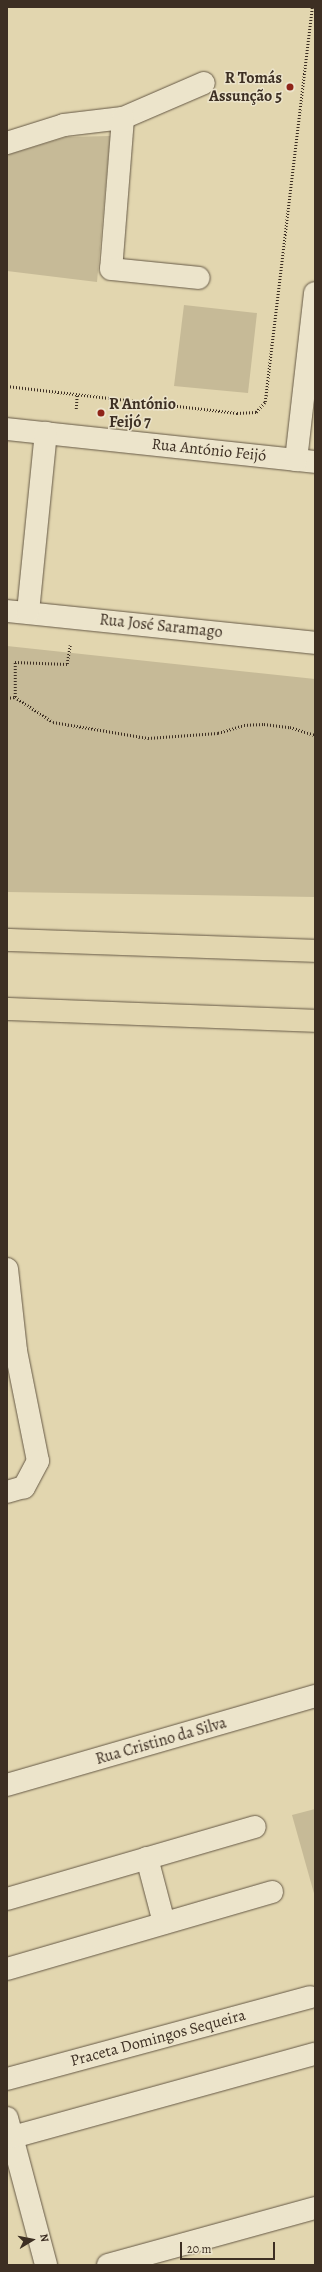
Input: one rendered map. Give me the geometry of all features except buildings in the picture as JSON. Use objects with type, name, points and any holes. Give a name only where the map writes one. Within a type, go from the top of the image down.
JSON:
[{"type":"highway","points":[[7,940],[315,951]]},
{"type":"highway","points":[[7,1009],[315,1021]]},
{"type":"street","points":[[7,143],[64,125],[123,118],[204,83]]},
{"type":"street","points":[[123,118],[111,269],[199,278]]},
{"type":"street","points":[[305,461],[315,293]]},
{"type":"street","name":"Rua António Feijó","points":[[7,429],[305,461]]},
{"type":"street","points":[[17,611],[46,433]]},
{"type":"street","name":"Rua José Saramago","points":[[17,611],[315,643]]},
{"type":"street","points":[[7,1269],[11,1352],[38,1461],[24,1487],[7,1492]]},
{"type":"street","name":"Rua Cristino da Silva","points":[[7,1785],[315,1696]]},
{"type":"street","points":[[7,1899],[255,1827]]},
{"type":"street","points":[[147,1858],[164,1923]]},
{"type":"street","points":[[7,1969],[272,1892]]},
{"type":"street","name":"Praceta Domingos Sequeira","points":[[7,2079],[310,1997]]},
{"type":"street","points":[[46,2265],[10,2128],[315,2054]]},
{"type":"street","points":[[108,2265],[315,2208]]},
{"type":"path","points":[[7,386],[237,413],[256,412],[265,402],[312,7]]},
{"type":"path","points":[[76,415],[77,394]]},
{"type":"path","points":[[15,697],[15,662],[67,664],[71,642]]},
{"type":"path","points":[[7,698],[15,697],[53,722],[148,738],[218,734],[244,725],[264,724],[290,727],[315,735]]},
{"type":"shaded area","points":[[110,136],[97,282],[7,271],[7,155],[66,137]]},
{"type":"shaded area","points":[[184,305],[257,313],[248,393],[174,386]]},
{"type":"shaded area","points":[[7,646],[315,679],[315,897],[7,892]]},
{"type":"shaded area","points":[[315,1809],[315,1897],[292,1815]]},
{"type":"place","name":"R Tomás Assunção 5","points":[[290,87]]},
{"type":"place","name":"R António Feijó 7","points":[[101,413]]}]
